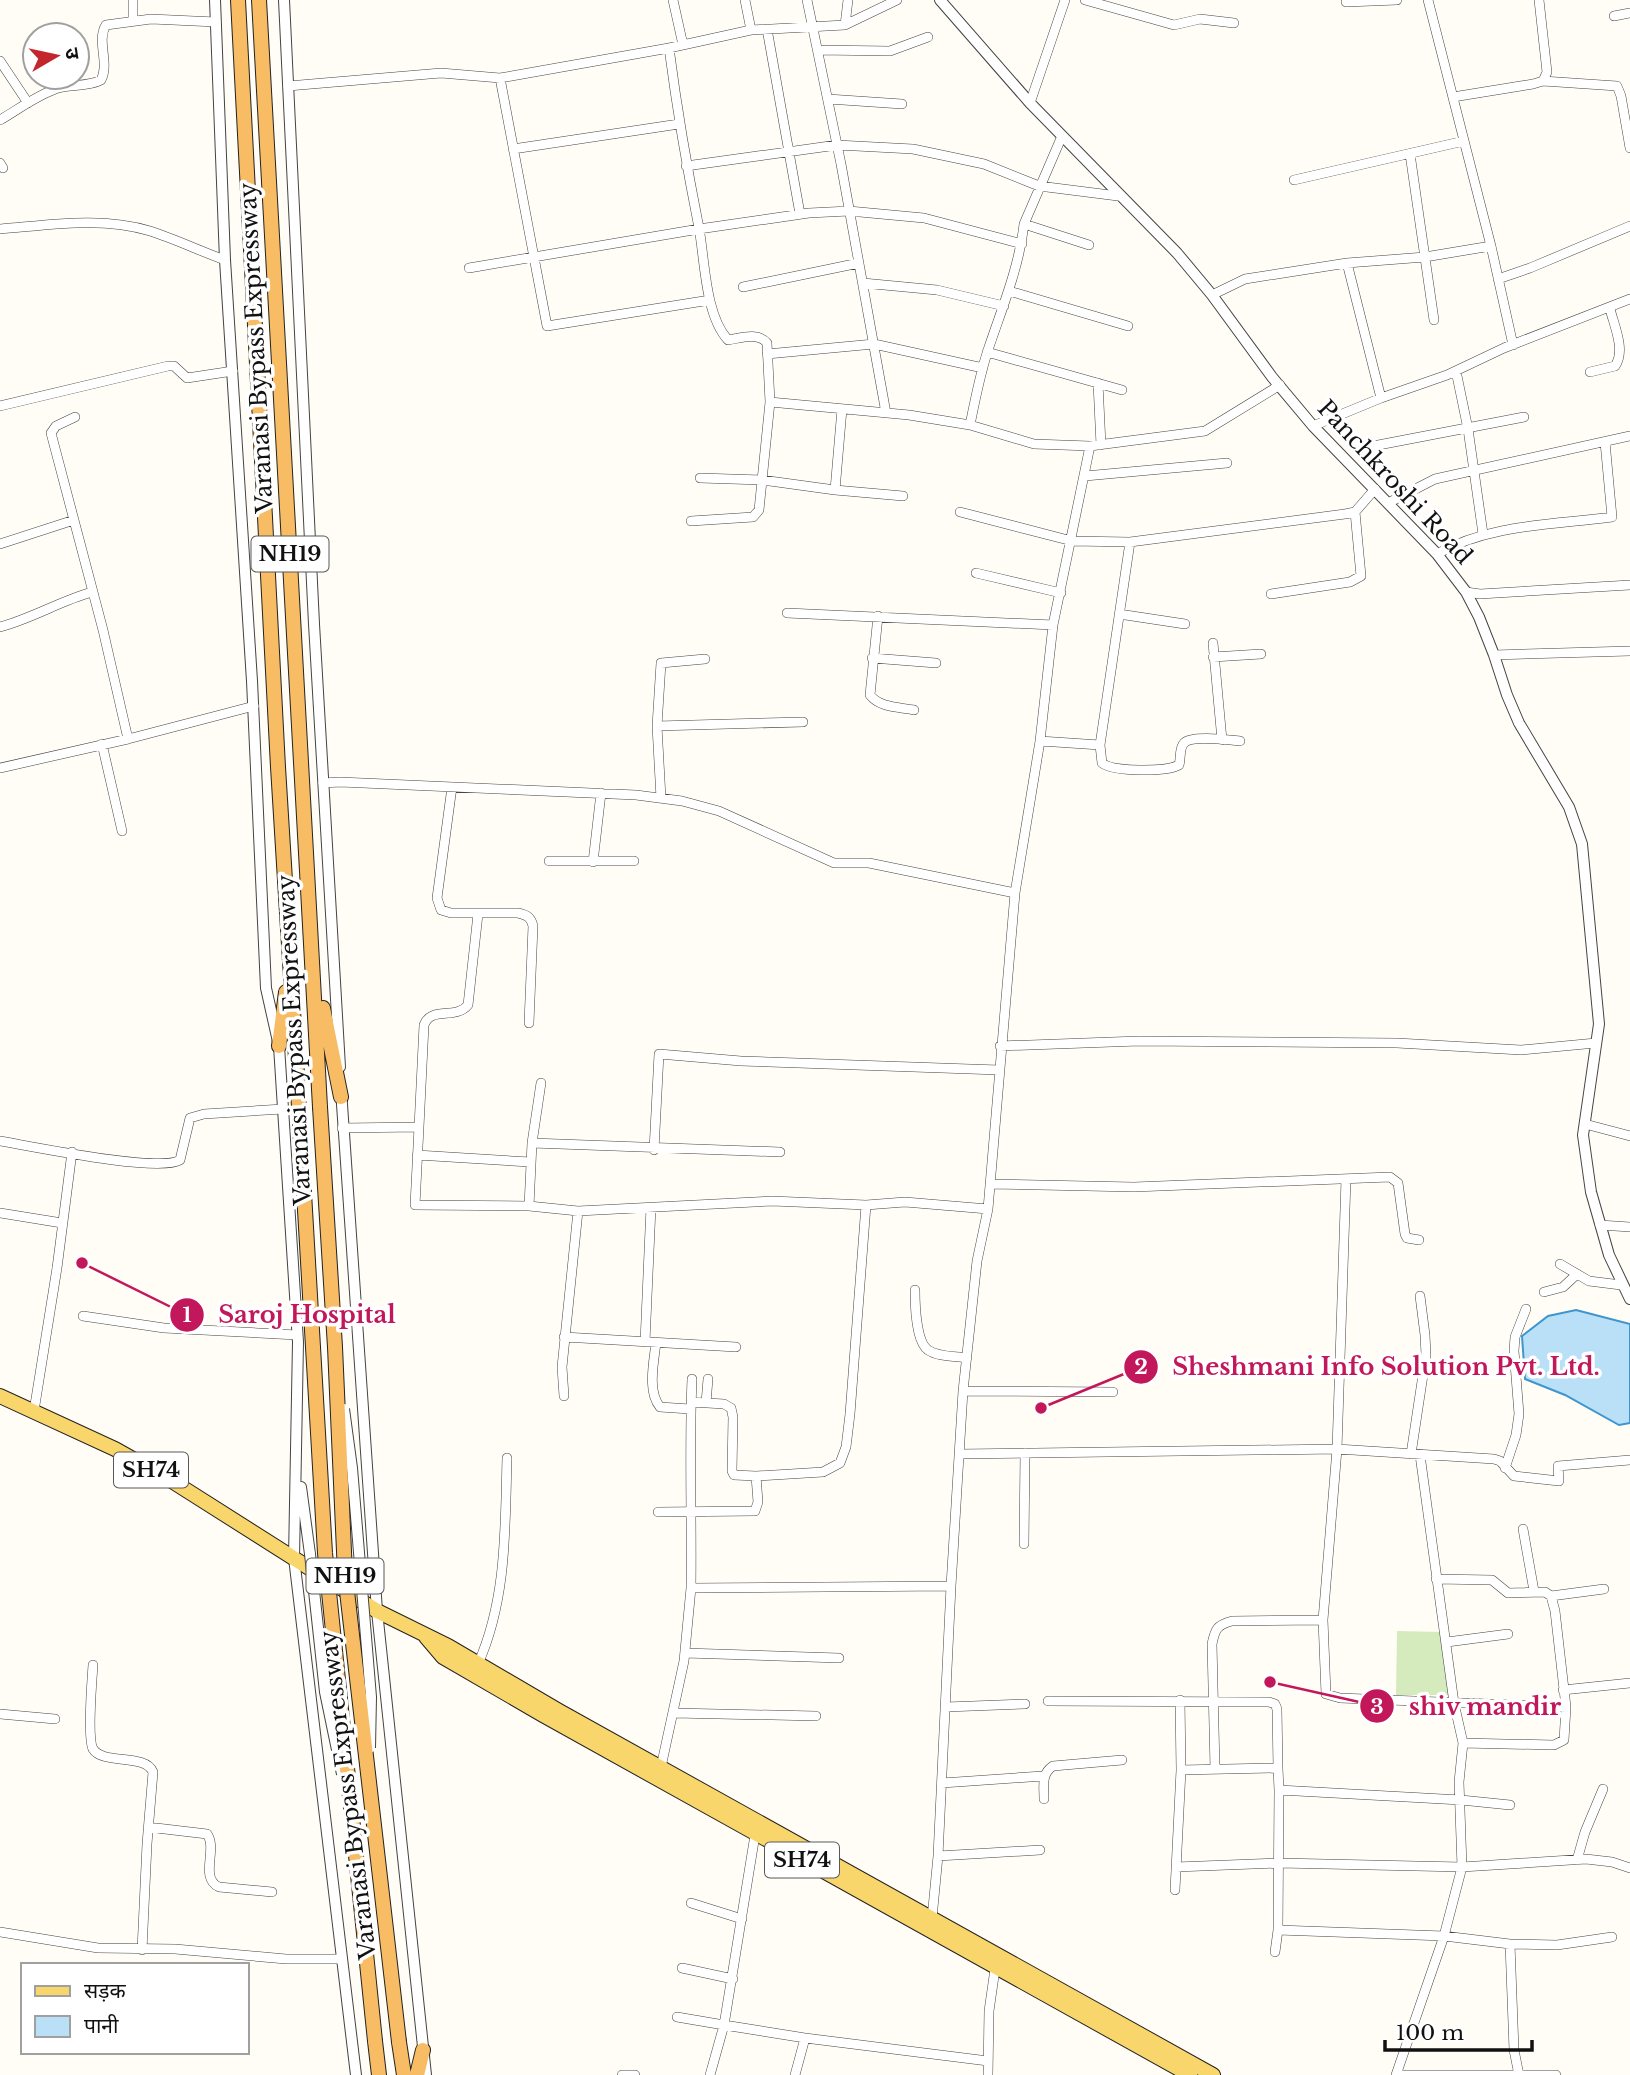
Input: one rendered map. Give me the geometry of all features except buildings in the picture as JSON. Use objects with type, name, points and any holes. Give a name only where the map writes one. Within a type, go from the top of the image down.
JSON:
[{"type":"highway","name":"Varanasi Bypass Expressway","points":[[238,0],[324,1553],[379,2075]]},
{"type":"highway","name":"Varanasi Bypass Expressway","points":[[259,0],[335,1347],[345,1574],[404,2075]]},
{"type":"highway","points":[[312,941],[327,1036],[341,1097]]},
{"type":"highway","points":[[279,1046],[290,954]]},
{"type":"highway","points":[[417,2075],[424,2050]]},
{"type":"main road","name":"SH74","points":[[0,1396],[138,1462],[377,1611],[449,1646],[932,1918],[996,1961]]},
{"type":"main road","name":"SH74","points":[[422,1634],[443,1657],[755,1835],[996,1961],[1191,2070],[1213,2075]]},
{"type":"street","points":[[133,0],[134,20]]},
{"type":"street","points":[[215,0],[225,260],[254,706],[266,989],[279,1046],[297,1335],[294,1558],[356,2075]]},
{"type":"street","points":[[284,0],[342,1128],[377,1611],[426,2075]]},
{"type":"street","points":[[673,0],[683,45]]},
{"type":"street","points":[[746,0],[751,30]]},
{"type":"street","points":[[807,0],[837,145],[886,413]]},
{"type":"street","points":[[845,25],[848,0]]},
{"type":"street","points":[[288,86],[441,74],[500,78],[669,48],[751,30],[845,25],[897,0]]},
{"type":"street","name":"Panchkroshi Road","points":[[940,0],[1030,103],[1118,196],[1177,253],[1313,426],[1437,554],[1466,592],[1494,655],[1519,723],[1569,807],[1582,844],[1599,1024],[1583,1135],[1591,1192],[1609,1255],[1630,1299]]},
{"type":"street","points":[[1030,103],[1065,0]]},
{"type":"street","points":[[1085,0],[1174,25],[1200,19],[1234,23]]},
{"type":"street","points":[[1346,2],[1397,0]]},
{"type":"street","points":[[1428,0],[1491,246],[1513,345]]},
{"type":"street","points":[[1539,0],[1547,72],[1543,81]]},
{"type":"street","points":[[1614,16],[1630,13]]},
{"type":"street","points":[[0,120],[56,89],[101,80],[105,72],[103,28],[111,23],[151,19],[216,22]]},
{"type":"street","points":[[767,29],[800,214]]},
{"type":"street","points":[[818,50],[890,51],[928,37]]},
{"type":"street","points":[[669,48],[679,124],[710,300],[721,332],[729,340],[756,336],[762,338],[767,343],[768,354],[770,402],[759,510],[753,517],[691,521]]},
{"type":"street","points":[[0,61],[35,99]]},
{"type":"street","points":[[500,78],[547,326],[710,300]]},
{"type":"street","points":[[1453,97],[1543,81],[1618,86],[1630,148]]},
{"type":"street","points":[[828,99],[902,104]]},
{"type":"street","points":[[513,149],[679,124]]},
{"type":"street","points":[[970,425],[983,368],[1022,244],[1024,224],[1062,136]]},
{"type":"street","points":[[1294,180],[1464,141]]},
{"type":"street","points":[[686,166],[837,145],[913,149],[984,164],[1040,186],[1118,196]]},
{"type":"street","points":[[1410,154],[1434,320]]},
{"type":"street","points":[[469,268],[699,229],[800,214],[849,211],[924,218],[1022,244]]},
{"type":"street","points":[[0,229],[58,222],[129,226],[225,260]]},
{"type":"street","points":[[1024,224],[1089,245]]},
{"type":"street","points":[[1499,279],[1630,226]]},
{"type":"street","points":[[1212,295],[1245,279],[1347,263],[1425,257],[1491,246]]},
{"type":"street","points":[[743,287],[859,263]]},
{"type":"street","points":[[1347,263],[1381,398]]},
{"type":"street","points":[[863,283],[937,290],[1004,306]]},
{"type":"street","points":[[1009,291],[1128,326]]},
{"type":"street","points":[[1313,426],[1456,371],[1513,345],[1630,299]]},
{"type":"street","points":[[1590,372],[1618,363],[1620,349],[1610,309]]},
{"type":"street","points":[[768,354],[874,344],[983,368]]},
{"type":"street","points":[[988,352],[1122,390]]},
{"type":"street","points":[[0,406],[168,366],[174,366],[187,378],[233,371]]},
{"type":"street","points":[[1456,371],[1468,429],[1483,534]]},
{"type":"street","points":[[1098,383],[1101,445]]},
{"type":"street","points":[[770,402],[886,413],[970,425],[1034,444],[1090,446],[1205,431],[1280,385]]},
{"type":"street","points":[[835,490],[842,409]]},
{"type":"street","points":[[1368,447],[1524,417]]},
{"type":"street","points":[[75,418],[56,426],[51,433],[128,739]]},
{"type":"street","points":[[1388,503],[1435,479],[1630,436]]},
{"type":"street","points":[[1437,554],[1459,541],[1483,534],[1612,517],[1605,442]]},
{"type":"street","points":[[932,1918],[938,1856],[963,1391],[977,1261],[988,1209],[1014,893],[1040,741],[1053,625],[1073,541],[1090,446]]},
{"type":"street","points":[[1085,476],[1227,463]]},
{"type":"street","points":[[700,478],[762,480],[903,496]]},
{"type":"street","points":[[960,513],[1073,541],[1130,542],[1355,512],[1374,489]]},
{"type":"street","points":[[1271,594],[1358,579],[1361,576],[1355,512]]},
{"type":"street","points":[[0,544],[74,520]]},
{"type":"street","points":[[1130,542],[1100,759],[1107,767],[1170,769],[1179,765],[1185,742],[1197,739],[1240,741]]},
{"type":"street","points":[[976,573],[1061,593]]},
{"type":"street","points":[[1466,592],[1480,594],[1630,584]]},
{"type":"street","points":[[0,627],[26,620],[65,600],[93,592]]},
{"type":"street","points":[[787,613],[1053,625]]},
{"type":"street","points":[[1119,614],[1185,624]]},
{"type":"street","points":[[878,616],[870,695],[875,701],[914,710]]},
{"type":"street","points":[[1213,643],[1222,740]]},
{"type":"street","points":[[1494,655],[1630,651]]},
{"type":"street","points":[[1213,657],[1261,654]]},
{"type":"street","points":[[661,798],[657,726],[661,663],[705,659]]},
{"type":"street","points":[[873,659],[936,663]]},
{"type":"street","points":[[0,768],[128,739],[254,706]]},
{"type":"street","points":[[657,726],[803,722]]},
{"type":"street","points":[[1040,741],[1100,745]]},
{"type":"street","points":[[102,744],[122,831]]},
{"type":"street","points":[[323,783],[601,793],[682,801],[719,811],[834,863],[869,863],[1014,893]]},
{"type":"street","points":[[452,787],[439,905],[441,910],[451,913],[518,913],[531,919],[533,926],[528,1023]]},
{"type":"street","points":[[593,862],[601,793]]},
{"type":"street","points":[[549,861],[634,861]]},
{"type":"street","points":[[478,914],[468,1005],[460,1013],[426,1018],[424,1025],[415,1205],[529,1206],[578,1210],[772,1202],[866,1205],[905,1202],[988,1209]]},
{"type":"street","points":[[1000,1046],[1139,1041],[1397,1043],[1521,1050],[1596,1043]]},
{"type":"street","points":[[654,1150],[659,1054],[741,1061],[999,1070]]},
{"type":"street","points":[[529,1206],[530,1162],[541,1083]]},
{"type":"street","points":[[0,1141],[170,1165],[180,1160],[190,1118],[204,1114],[283,1109]]},
{"type":"street","points":[[1585,1124],[1630,1136]]},
{"type":"street","points":[[342,1128],[419,1127]]},
{"type":"street","points":[[532,1143],[654,1150],[780,1152]]},
{"type":"street","points":[[34,1410],[72,1152]]},
{"type":"street","points":[[417,1155],[530,1162]]},
{"type":"street","points":[[990,1184],[1133,1186],[1395,1178],[1405,1234],[1407,1238],[1419,1240]]},
{"type":"street","points":[[1346,1179],[1337,1449],[1323,1620],[1326,1694],[1331,1697],[1566,1707]]},
{"type":"street","points":[[651,1207],[650,1342],[655,1401],[660,1407],[706,1403],[724,1404],[731,1408],[732,1471],[738,1476],[756,1476],[823,1472],[840,1463],[846,1447],[850,1414],[866,1205]]},
{"type":"street","points":[[564,1396],[564,1337],[578,1210]]},
{"type":"street","points":[[0,1213],[62,1223]]},
{"type":"street","points":[[1601,1225],[1630,1227]]},
{"type":"street","points":[[1560,1264],[1589,1281],[1621,1285]]},
{"type":"street","points":[[1544,1292],[1563,1287],[1576,1275]]},
{"type":"street","points":[[915,1290],[916,1312],[924,1346],[938,1354],[967,1358]]},
{"type":"street","points":[[1420,1296],[1426,1356],[1416,1454],[1447,1642],[1454,1703],[1463,1743],[1459,1782],[1462,1867],[1444,1936],[1396,2075],[1556,2075]]},
{"type":"street","points":[[1505,1468],[1516,1435],[1519,1414],[1515,1337],[1526,1309]]},
{"type":"street","points":[[83,1315],[164,1328],[297,1335]]},
{"type":"street","points":[[564,1337],[736,1347]]},
{"type":"street","points":[[661,1767],[685,1653],[691,1588],[692,1379]]},
{"type":"street","points":[[706,1403],[708,1379]]},
{"type":"street","points":[[963,1391],[1113,1392]]},
{"type":"street","points":[[297,1438],[325,1692],[352,1824]]},
{"type":"street","points":[[959,1454],[1337,1449],[1494,1459],[1500,1461],[1514,1476],[1559,1481],[1558,1466],[1630,1460]]},
{"type":"street","points":[[1024,1544],[1025,1453]]},
{"type":"street","points":[[478,1664],[490,1637],[504,1567],[507,1458]]},
{"type":"street","points":[[658,1512],[755,1511],[758,1502],[756,1476]]},
{"type":"street","points":[[1522,1530],[1534,1591]]},
{"type":"street","points":[[1436,1579],[1484,1578],[1492,1580],[1508,1593],[1545,1591],[1550,1596],[1555,1611],[1566,1707],[1564,1740],[1554,1745],[1463,1743]]},
{"type":"street","points":[[691,1588],[951,1586]]},
{"type":"street","points":[[1550,1596],[1604,1589]]},
{"type":"street","points":[[1215,1769],[1212,1644],[1218,1625],[1232,1621],[1323,1620]]},
{"type":"street","points":[[1447,1642],[1508,1634]]},
{"type":"street","points":[[685,1653],[839,1658]]},
{"type":"street","points":[[93,1665],[93,1749],[97,1753],[145,1763],[152,1768],[142,1950]]},
{"type":"street","points":[[1563,1690],[1630,1683]]},
{"type":"street","points":[[1175,1890],[1181,1770],[1180,1700]]},
{"type":"street","points":[[1048,1701],[1180,1700],[1275,1704],[1278,1709],[1280,1864],[1275,1952]]},
{"type":"street","points":[[946,1707],[1026,1704]]},
{"type":"street","points":[[674,1713],[816,1716]]},
{"type":"street","points":[[0,1714],[55,1719]]},
{"type":"street","points":[[1044,1799],[1043,1776],[1053,1766],[1122,1760]]},
{"type":"street","points":[[1181,1770],[1278,1768]]},
{"type":"street","points":[[942,1783],[1043,1776]]},
{"type":"street","points":[[1577,1860],[1585,1832],[1603,1789]]},
{"type":"street","points":[[1279,1790],[1510,1805]]},
{"type":"street","points":[[148,1826],[207,1834],[211,1842],[209,1869],[213,1885],[272,1892]]},
{"type":"street","points":[[710,2075],[733,1979],[755,1835]]},
{"type":"street","points":[[938,1856],[1040,1850]]},
{"type":"street","points":[[1176,1867],[1280,1864],[1462,1867],[1577,1860],[1612,1862],[1630,1868]]},
{"type":"street","points":[[691,1903],[742,1919]]},
{"type":"street","points":[[1278,1930],[1444,1936],[1510,1944],[1557,1945],[1612,1937]]},
{"type":"street","points":[[0,1932],[99,1948],[175,1949],[286,1959],[342,1959]]},
{"type":"street","points":[[1510,1944],[1514,2050],[1519,2075]]},
{"type":"street","points":[[988,2075],[989,2011],[996,1961]]},
{"type":"street","points":[[682,1968],[733,1979]]},
{"type":"street","points":[[677,2017],[805,2038],[988,2061]]},
{"type":"street","points":[[795,2075],[805,2038]]},
{"type":"street","points":[[622,2075],[635,2075]]},
{"type":"green space","points":[[1397,1631],[1442,1632],[1451,1695],[1396,1695]]},
{"type":"water","points":[[1576,1310],[1630,1324],[1630,1423],[1619,1425],[1565,1395],[1525,1379],[1522,1336],[1548,1316]]},
{"type":"place","name":"Saroj Hospital","points":[[82,1263]]},
{"type":"place","name":"Sheshmani Info Solution Pvt. Ltd.","points":[[1041,1408]]},
{"type":"place","name":"shiv mandir","points":[[1270,1682]]}]
